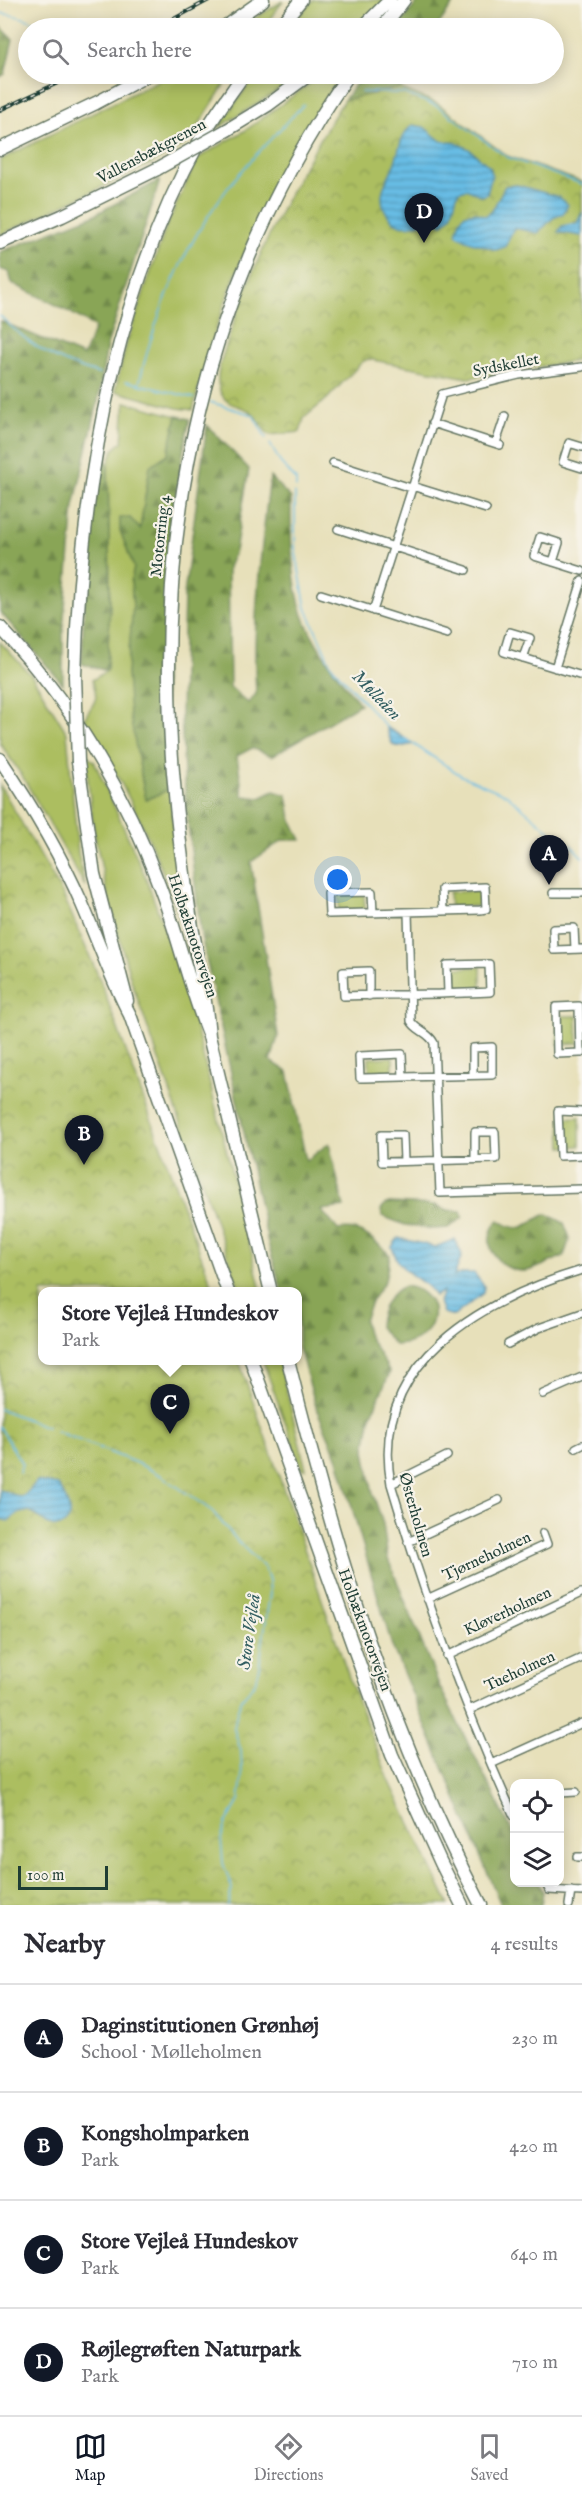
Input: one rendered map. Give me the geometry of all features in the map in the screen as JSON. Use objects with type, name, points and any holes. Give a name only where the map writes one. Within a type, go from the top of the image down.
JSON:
[{"type":"highway","points":[[237,18],[263,0]]},
{"type":"highway","points":[[286,18],[301,0]]},
{"type":"highway","points":[[372,18],[390,0]]},
{"type":"highway","points":[[390,18],[404,0]]},
{"type":"highway","points":[[0,149],[131,84]]},
{"type":"highway","points":[[130,1014],[125,987],[94,874],[78,762],[75,676],[81,560],[100,433],[122,338],[150,253],[179,183],[200,141],[237,84]]},
{"type":"highway","name":"Vallensbækgrenen","points":[[0,243],[62,216],[158,169],[268,105],[296,84]]},
{"type":"highway","name":"Motorring 4","points":[[209,1036],[207,1008],[184,876],[171,734],[171,595],[183,484],[201,395],[241,274],[295,161],[343,84]]},
{"type":"highway","name":"Holbækmotorvejen","points":[[0,627],[38,670],[67,709],[118,792],[159,884],[198,1010],[209,1036],[270,1287]]},
{"type":"highway","points":[[0,759],[42,825],[65,867],[116,988],[130,1014],[226,1287]]},
{"type":"highway","name":"Holbækmotorvejen","points":[[253,1365],[392,1755],[462,1905]]},
{"type":"highway","name":"Holbækmotorvejen","points":[[289,1365],[320,1483],[371,1648],[422,1782],[481,1905]]},
{"type":"street","name":"Sydskellet","points":[[432,423],[439,400],[446,392],[519,375],[582,367]]},
{"type":"street","points":[[373,611],[432,423],[498,444],[505,416]]},
{"type":"street","points":[[582,447],[569,443],[563,462],[582,468]]},
{"type":"street","points":[[333,463],[486,509]]},
{"type":"street","points":[[338,529],[466,570]]},
{"type":"street","points":[[553,562],[582,571]]},
{"type":"street","points":[[555,668],[582,581]]},
{"type":"street","points":[[321,594],[447,634]]},
{"type":"street","points":[[523,658],[582,676]]},
{"type":"street","points":[[373,913],[372,892],[328,893],[329,914],[373,913],[442,911],[486,909],[485,887],[442,889],[442,911]]},
{"type":"street","points":[[553,893],[582,893]]},
{"type":"street","points":[[408,912],[413,1025],[430,1036],[434,1043],[440,1193],[582,1189]]},
{"type":"street","points":[[369,996],[369,971],[343,972],[344,996],[369,996],[490,992],[489,964],[447,965],[448,993]]},
{"type":"street","points":[[579,1006],[581,1053],[557,1054],[556,1007],[579,1006]]},
{"type":"street","points":[[403,1077],[402,1054],[359,1056],[360,1078],[403,1077],[473,1075],[492,1074],[492,1047],[473,1048],[473,1075]]},
{"type":"street","points":[[582,1112],[558,1111],[560,1156],[582,1155]]},
{"type":"street","points":[[404,1161],[403,1135],[381,1135],[382,1162],[496,1159],[495,1132],[475,1132],[476,1159]]},
{"type":"street","name":"Østerholmen","points":[[510,1805],[447,1656],[427,1599],[391,1484],[387,1465],[388,1440],[394,1410],[403,1390],[416,1368],[434,1348],[464,1323],[495,1304],[544,1282],[582,1270]]},
{"type":"street","points":[[508,1344],[539,1328],[582,1313]]},
{"type":"street","points":[[543,1394],[582,1377]]},
{"type":"street","points":[[391,1484],[447,1456]]},
{"type":"street","points":[[408,1542],[499,1500]]},
{"type":"street","name":"Tjørneholmen","points":[[427,1599],[547,1544],[543,1533]]},
{"type":"street","name":"Kløverholmen","points":[[447,1656],[581,1593]]},
{"type":"street","name":"Tueholmen","points":[[469,1710],[582,1658]]},
{"type":"street","points":[[491,1764],[582,1723]]},
{"type":"street","points":[[564,1793],[576,1792]]},
{"type":"street","points":[[548,1887],[549,1890],[582,1892]]},
{"type":"street","points":[[569,1905],[571,1891]]},
{"type":"green space","points":[[313,0],[386,0],[366,18],[298,18]]},
{"type":"green space","points":[[419,0],[456,0],[443,18],[405,18]]},
{"type":"green space","points":[[283,1],[270,18],[255,18]]},
{"type":"green space","points":[[0,26],[13,39],[5,74],[0,77]]},
{"type":"green space","points":[[151,84],[225,84],[188,142],[155,162],[0,235],[0,160]]},
{"type":"green space","points":[[249,84],[289,84],[218,128]]},
{"type":"green space","points":[[309,84],[336,84],[293,153],[252,235],[219,321],[193,410],[177,408],[115,391],[127,342],[166,227],[198,158],[246,130]]},
{"type":"green space","points":[[356,84],[403,84],[400,88],[344,100]]},
{"type":"green space","points":[[400,88],[438,104],[507,156],[582,182],[582,360],[468,378],[368,359],[362,362],[327,399],[304,418],[300,432],[270,435],[248,410],[225,400],[219,388],[220,365],[238,310],[263,248],[293,188],[344,100]]},
{"type":"green space","points":[[160,180],[107,345],[98,401],[74,506],[63,629],[63,684],[0,612],[0,321],[83,356],[95,328],[65,309],[12,283],[9,272],[0,269],[0,252],[92,216]]},
{"type":"green space","points":[[125,402],[177,416],[168,454],[150,466],[140,529],[130,518],[120,519],[120,530],[134,568],[131,580],[133,607],[127,673],[142,782],[147,800],[169,789],[193,965],[173,899],[148,838],[119,779],[84,719],[96,697],[92,680],[107,671],[110,602],[108,466],[113,450],[122,442]]},
{"type":"green space","points":[[177,416],[190,419],[176,495],[165,598],[164,665],[169,789],[146,800],[130,716],[127,673],[133,607],[131,580],[134,568],[120,530],[120,518],[130,518],[140,529],[150,466],[168,454]]},
{"type":"green space","points":[[207,425],[249,469],[235,551],[228,567],[230,687],[248,703],[256,694],[256,613],[270,477],[291,498],[294,578],[306,623],[330,665],[360,704],[272,756],[252,748],[237,756],[243,796],[260,798],[274,791],[287,795],[291,819],[301,840],[283,840],[251,862],[278,1036],[271,1061],[288,1072],[306,1161],[329,1143],[344,1207],[321,1210],[338,1230],[354,1230],[367,1235],[390,1255],[385,1281],[372,1300],[364,1320],[367,1334],[390,1372],[370,1419],[365,1451],[373,1494],[383,1524],[388,1559],[439,1685],[510,1827],[510,1887],[540,1887],[543,1891],[541,1905],[501,1905],[392,1646],[338,1459],[317,1410],[302,1359],[302,1287],[281,1287],[268,1243],[201,935],[186,807],[181,716],[184,595]]},
{"type":"green space","points":[[105,458],[108,466],[110,602],[107,671],[82,664],[90,534]]},
{"type":"green space","points":[[0,642],[32,676],[67,733],[78,853],[85,886],[24,779],[0,743]]},
{"type":"green space","points":[[88,757],[94,761],[144,873],[186,987],[260,1287],[239,1287],[131,980],[108,897],[94,832],[86,764]]},
{"type":"green space","points":[[0,785],[63,895],[100,980],[213,1287],[38,1287],[38,1365],[240,1365],[352,1686],[389,1780],[449,1905],[0,1905]]},
{"type":"green space","points":[[479,891],[479,906],[450,907],[449,892]]},
{"type":"green space","points":[[364,893],[365,910],[339,911],[338,894]]},
{"type":"green space","points":[[481,967],[481,989],[454,989],[454,968]]},
{"type":"green space","points":[[558,1016],[577,1016],[578,1043],[558,1044]]},
{"type":"green space","points":[[393,1057],[393,1074],[369,1074],[369,1058]]},
{"type":"green space","points":[[580,1117],[580,1146],[562,1147],[561,1118]]},
{"type":"green space","points":[[389,1203],[435,1205],[447,1210],[461,1211],[463,1217],[449,1228],[434,1229],[405,1225],[382,1216],[381,1210]]},
{"type":"green space","points":[[547,1214],[564,1223],[570,1238],[564,1256],[525,1271],[515,1270],[499,1261],[490,1245],[490,1237],[499,1220],[519,1228]]},
{"type":"green space","points":[[405,1286],[419,1291],[428,1298],[433,1308],[433,1318],[429,1328],[421,1337],[410,1343],[395,1345],[379,1327],[380,1321],[383,1308],[390,1297]]},
{"type":"green space","points":[[264,1365],[280,1365],[306,1469],[302,1469]]},
{"type":"water","points":[[412,125],[424,127],[441,141],[456,143],[469,149],[490,167],[492,175],[487,194],[482,196],[466,189],[458,192],[451,216],[443,224],[430,221],[410,226],[398,224],[386,212],[383,203],[384,186],[403,138]]},
{"type":"water","points":[[517,185],[559,197],[568,205],[563,214],[553,218],[538,233],[514,228],[505,247],[496,250],[471,242],[456,234],[460,220],[465,214],[475,212],[485,216],[492,211],[505,186]]},
{"type":"water","points":[[582,212],[582,236],[558,232],[562,226],[577,223]]},
{"type":"water","points":[[386,727],[414,744],[394,745]]},
{"type":"water","points":[[398,1238],[436,1247],[455,1239],[462,1255],[454,1276],[474,1273],[484,1286],[483,1293],[454,1316],[443,1313],[439,1302],[443,1291],[435,1296],[424,1283],[401,1265],[396,1257],[392,1247]]},
{"type":"water","points":[[37,1481],[58,1485],[68,1505],[67,1521],[60,1526],[51,1526],[29,1511],[17,1514],[8,1521],[0,1519],[0,1490],[20,1497],[27,1493]]},
{"type":"waterway","points":[[0,13],[22,18]]},
{"type":"waterway","points":[[361,92],[403,93],[437,106],[507,157],[582,184]]},
{"type":"waterway","points":[[139,384],[162,307],[197,234],[236,178],[304,104]]},
{"type":"waterway","points":[[0,316],[23,337],[45,352],[99,374]]},
{"type":"waterway","points":[[126,381],[194,398]]},
{"type":"waterway","points":[[210,402],[253,415],[266,438]]},
{"type":"waterway","points":[[270,444],[280,462],[296,480],[296,488]]},
{"type":"waterway","name":"Mølleåen","points":[[295,493],[295,548],[306,608],[331,665],[387,728]]},
{"type":"waterway","name":"Mølleåen","points":[[404,738],[462,776],[507,795],[556,836]]},
{"type":"waterway","points":[[571,845],[582,857]]},
{"type":"waterway","points":[[0,1409],[47,1427]]},
{"type":"waterway","points":[[0,1427],[22,1464],[19,1472]]},
{"type":"waterway","name":"Store Vejleå","points":[[56,1431],[139,1464],[162,1476],[212,1511],[241,1545],[265,1568],[270,1593],[259,1667],[255,1683],[242,1699],[237,1711],[234,1729],[241,1751],[242,1777],[239,1801],[226,1823],[221,1839],[223,1863],[232,1888],[228,1905]]},
{"type":"railway","points":[[176,18],[209,0]]},
{"type":"railway","points":[[0,110],[56,84]]},
{"type":"place","name":"Røjlegrøften Naturpark","points":[[424,243]]},
{"type":"place","name":"Daginstitutionen Grønhøj","points":[[549,885]]},
{"type":"place","name":"Kongsholmparken","points":[[84,1165]]},
{"type":"place","name":"Store Vejleå Hundeskov","points":[[170,1434]]}]
